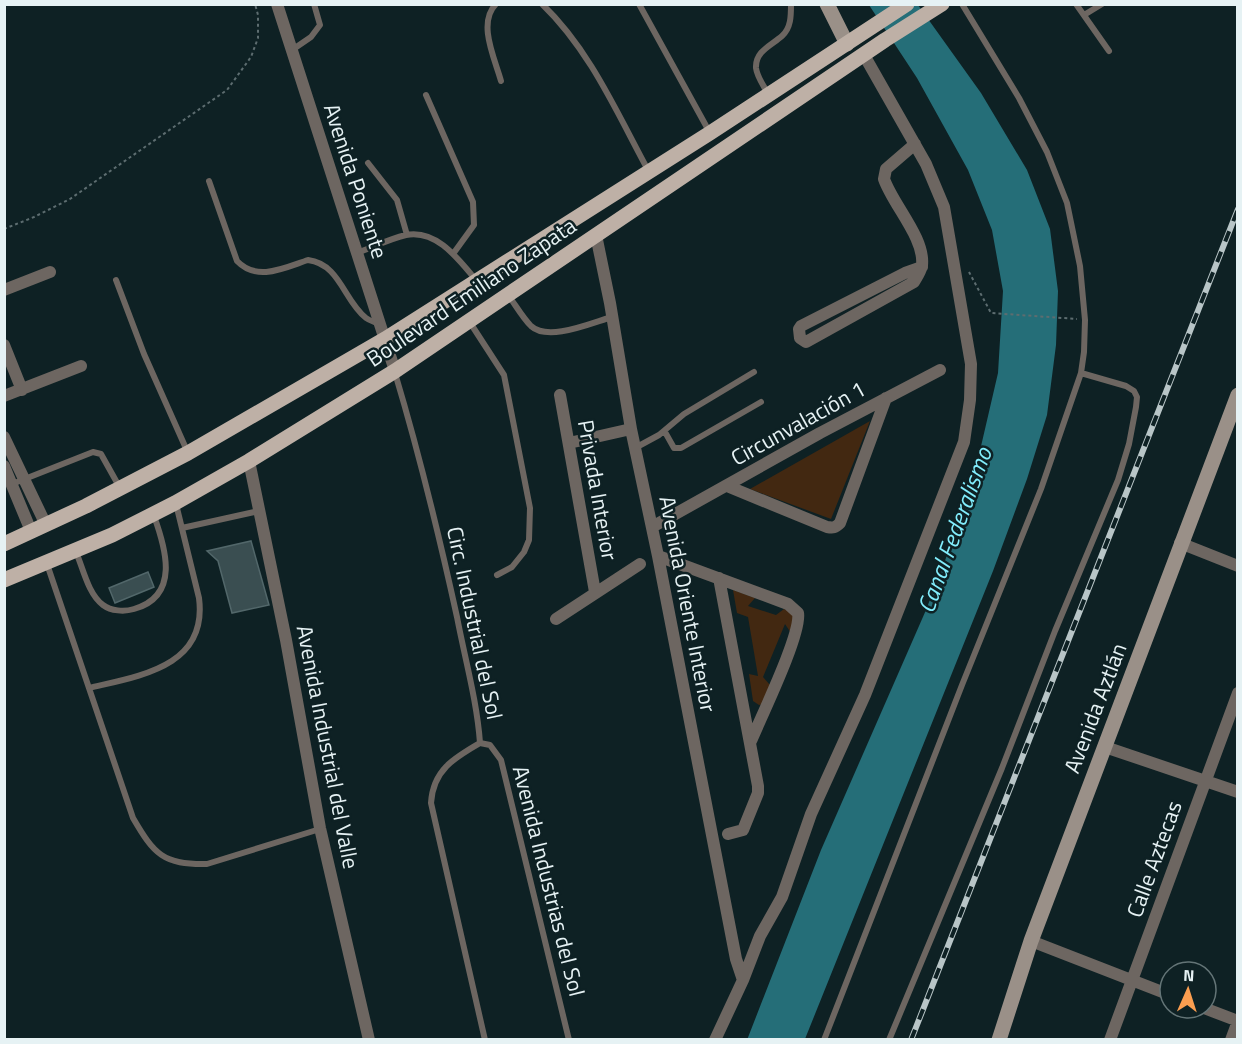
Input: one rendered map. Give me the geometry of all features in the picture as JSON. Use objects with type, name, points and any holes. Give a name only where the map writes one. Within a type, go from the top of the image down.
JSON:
[{"type":"main road","points":[[827,4],[847,44]]},
{"type":"main road","name":"Boulevard Emiliano Zapata","points":[[4,544],[120,489],[188,453],[382,332],[477,280],[710,133],[907,4]]},
{"type":"main road","name":"Boulevard Emiliano Zapata","points":[[4,580],[76,552],[175,503],[249,461],[395,371],[885,40],[941,5]]},
{"type":"main road","name":"Avenida Aztlán","points":[[999,1040],[1030,941],[1238,395]]},
{"type":"street","name":"Avenida Poniente","points":[[277,4],[395,371]]},
{"type":"street","points":[[715,1040],[743,980],[760,936],[782,897],[811,814],[865,695],[964,442],[970,400],[970,364],[944,207],[926,164],[864,55]]},
{"type":"street","points":[[915,144],[886,169],[884,179],[921,251],[922,267],[914,282],[806,342],[800,338],[801,326],[905,273],[922,267]]},
{"type":"street","name":"Avenida Oriente Interior","points":[[596,235],[631,429],[658,556],[736,959],[743,980]]},
{"type":"street","points":[[4,290],[50,272]]},
{"type":"street","points":[[855,299],[863,312]]},
{"type":"street","points":[[4,345],[22,390]]},
{"type":"street","points":[[4,396],[81,366]]},
{"type":"street","points":[[886,398],[940,370]]},
{"type":"street","name":"Privada Interior","points":[[560,395],[595,592]]},
{"type":"street","name":"Circunvalación 1","points":[[727,486],[827,527],[836,526],[840,523],[886,398]]},
{"type":"street","name":"Circunvalación 1","points":[[652,527],[886,398]]},
{"type":"street","points":[[569,443],[631,429]]},
{"type":"street","points":[[4,437],[24,479],[38,528]]},
{"type":"street","name":"Avenida Industrial del Valle","points":[[249,461],[320,828],[369,1040]]},
{"type":"street","points":[[4,466],[38,528]]},
{"type":"street","points":[[1180,543],[1238,566]]},
{"type":"street","points":[[658,556],[788,604],[798,613],[799,620],[794,639],[751,741]]},
{"type":"street","points":[[556,619],[640,564]]},
{"type":"street","points":[[719,578],[751,741],[758,793],[743,830],[728,834]]},
{"type":"street","name":"Calle Aztecas","points":[[1110,1040],[1238,693]]},
{"type":"street","points":[[1105,747],[1238,792]]},
{"type":"street","points":[[1030,941],[1158,990]]},
{"type":"street","points":[[1218,1013],[1238,1021],[1231,1040]]},
{"type":"lane","points":[[291,50],[311,38],[320,25],[314,4]]},
{"type":"lane","points":[[496,4],[490,14],[487,29],[501,81]]},
{"type":"lane","points":[[542,4],[588,59],[648,170]]},
{"type":"lane","points":[[639,4],[710,133]]},
{"type":"lane","points":[[768,94],[758,76],[757,61],[768,45],[783,36],[791,20],[791,4]]},
{"type":"lane","points":[[824,1040],[1041,489],[1081,373],[1084,352],[1085,320],[1080,266],[1066,203],[1047,152],[1019,98],[962,4]]},
{"type":"lane","points":[[1076,4],[1108,51]]},
{"type":"lane","points":[[1084,15],[1102,4]]},
{"type":"lane","points":[[426,95],[473,202],[474,225],[453,254]]},
{"type":"lane","points":[[368,163],[397,200],[406,235]]},
{"type":"lane","points":[[209,181],[237,261],[245,270],[259,273],[308,260],[316,261],[341,282],[352,302],[382,332]]},
{"type":"lane","points":[[357,253],[406,235],[420,235],[440,242],[477,280]]},
{"type":"lane","points":[[116,280],[144,354],[188,453]]},
{"type":"lane","points":[[508,294],[531,327],[545,334],[612,317]]},
{"type":"lane","points":[[469,320],[504,375],[530,508],[529,540],[524,552],[512,567],[497,574]]},
{"type":"lane","name":"Circ. Industrial del Sol","points":[[395,371],[414,434],[476,708],[480,743],[454,758],[446,766],[434,784],[431,803],[484,1040]]},
{"type":"lane","points":[[635,448],[664,432],[684,414],[754,372]]},
{"type":"lane","points":[[889,1040],[1002,768],[1055,631],[1118,480],[1126,453],[1136,407],[1137,397],[1134,391],[1126,386],[1081,373]]},
{"type":"lane","points":[[664,432],[674,448],[681,448],[761,402]]},
{"type":"lane","points":[[12,484],[84,454],[97,453],[101,454],[106,461],[120,489]]},
{"type":"lane","points":[[90,688],[151,673],[165,667],[175,660],[189,643],[201,610],[196,581],[175,503]]},
{"type":"lane","points":[[182,528],[259,511]]},
{"type":"lane","points":[[76,552],[94,595],[103,605],[111,609],[129,610],[149,603],[158,595],[163,586],[166,565],[161,536],[153,514]]},
{"type":"lane","points":[[46,563],[133,818],[147,843],[170,861],[187,865],[207,864],[320,828]]},
{"type":"lane","name":"Avenida Industrias del Sol","points":[[480,743],[490,745],[501,760],[569,1040]]},
{"type":"path","points":[[4,229],[70,199],[227,90],[251,57],[258,38],[258,15],[255,4]]},
{"type":"path","points":[[952,254],[959,255],[991,313],[1072,318]]},
{"type":"shaded area","points":[[870,421],[831,519],[750,489]]},
{"type":"shaded area","points":[[733,590],[755,598],[748,606],[776,615],[784,609],[798,614],[791,633],[785,624],[763,677],[770,685],[764,704],[759,705],[753,701],[749,674],[758,676],[748,617],[737,613]]},
{"type":"water","points":[[869,5],[918,5],[981,93],[1027,170],[1050,229],[1058,291],[1056,345],[1047,415],[1027,479],[993,571],[805,1039],[747,1040],[821,850],[926,610],[969,498],[998,373],[1003,291],[992,230],[968,170],[917,78]]},
{"type":"building","points":[[251,541],[269,605],[232,613],[218,561],[207,551]]},
{"type":"building","points":[[148,572],[154,587],[115,603],[109,588]]},
{"type":"railway","points":[[911,1040],[1238,209]]},
{"type":"water label","name":"Canal Federalismo","points":[[954,530]]}]
